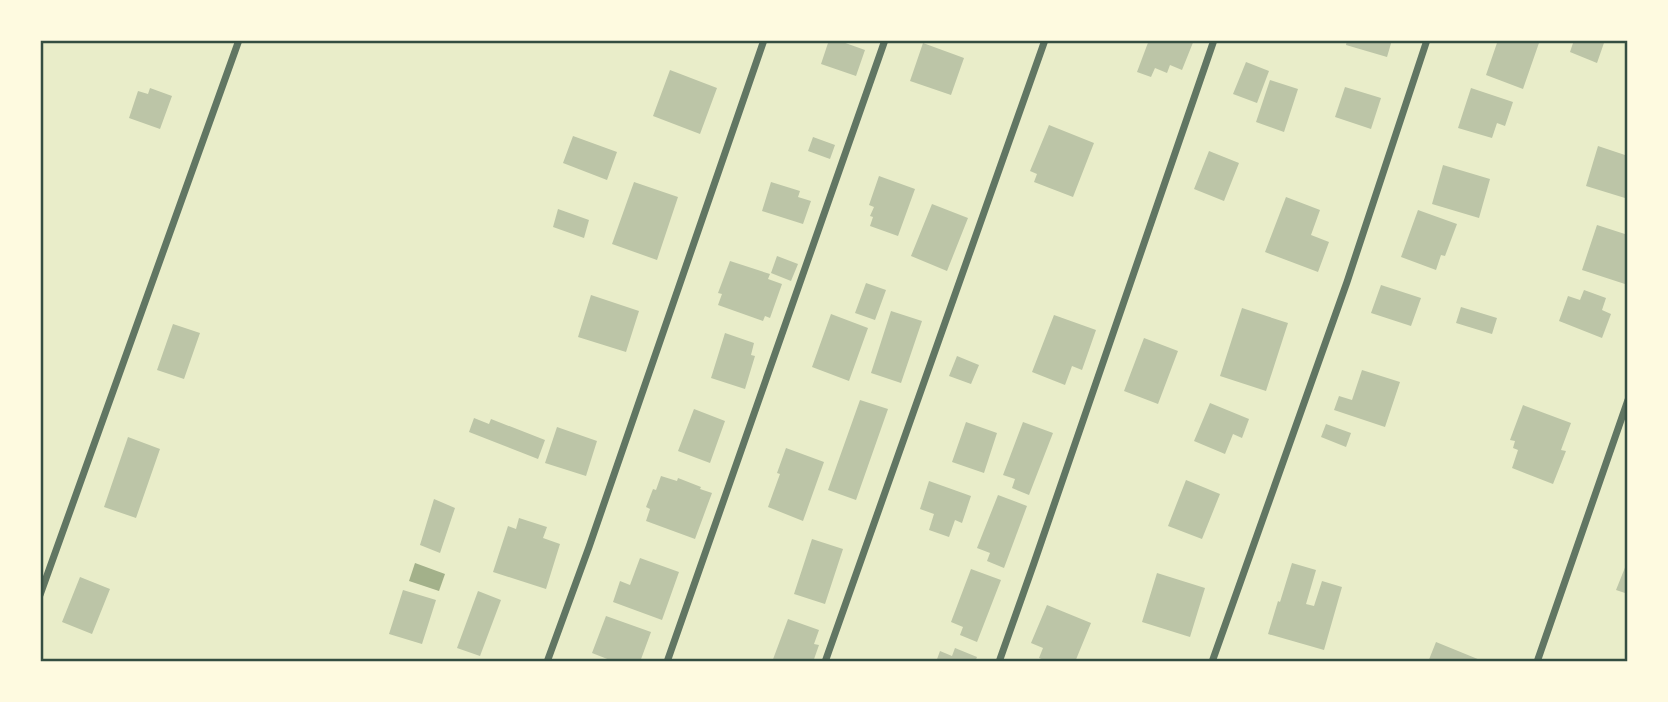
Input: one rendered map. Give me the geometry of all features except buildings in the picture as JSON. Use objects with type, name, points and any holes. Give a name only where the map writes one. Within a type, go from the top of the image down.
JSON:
[{"type":"street","points":[[40,595],[239,40]]},
{"type":"street","points":[[547,662],[594,534],[764,40]]},
{"type":"street","points":[[667,662],[885,40]]},
{"type":"street","points":[[825,662],[1045,40]]},
{"type":"street","points":[[999,662],[1214,40]]},
{"type":"street","points":[[1212,662],[1347,282],[1427,40]]},
{"type":"street","points":[[1537,662],[1628,400]]},
{"type":"shaded area","points":[[415,563],[445,574],[439,591],[409,581]]}]
